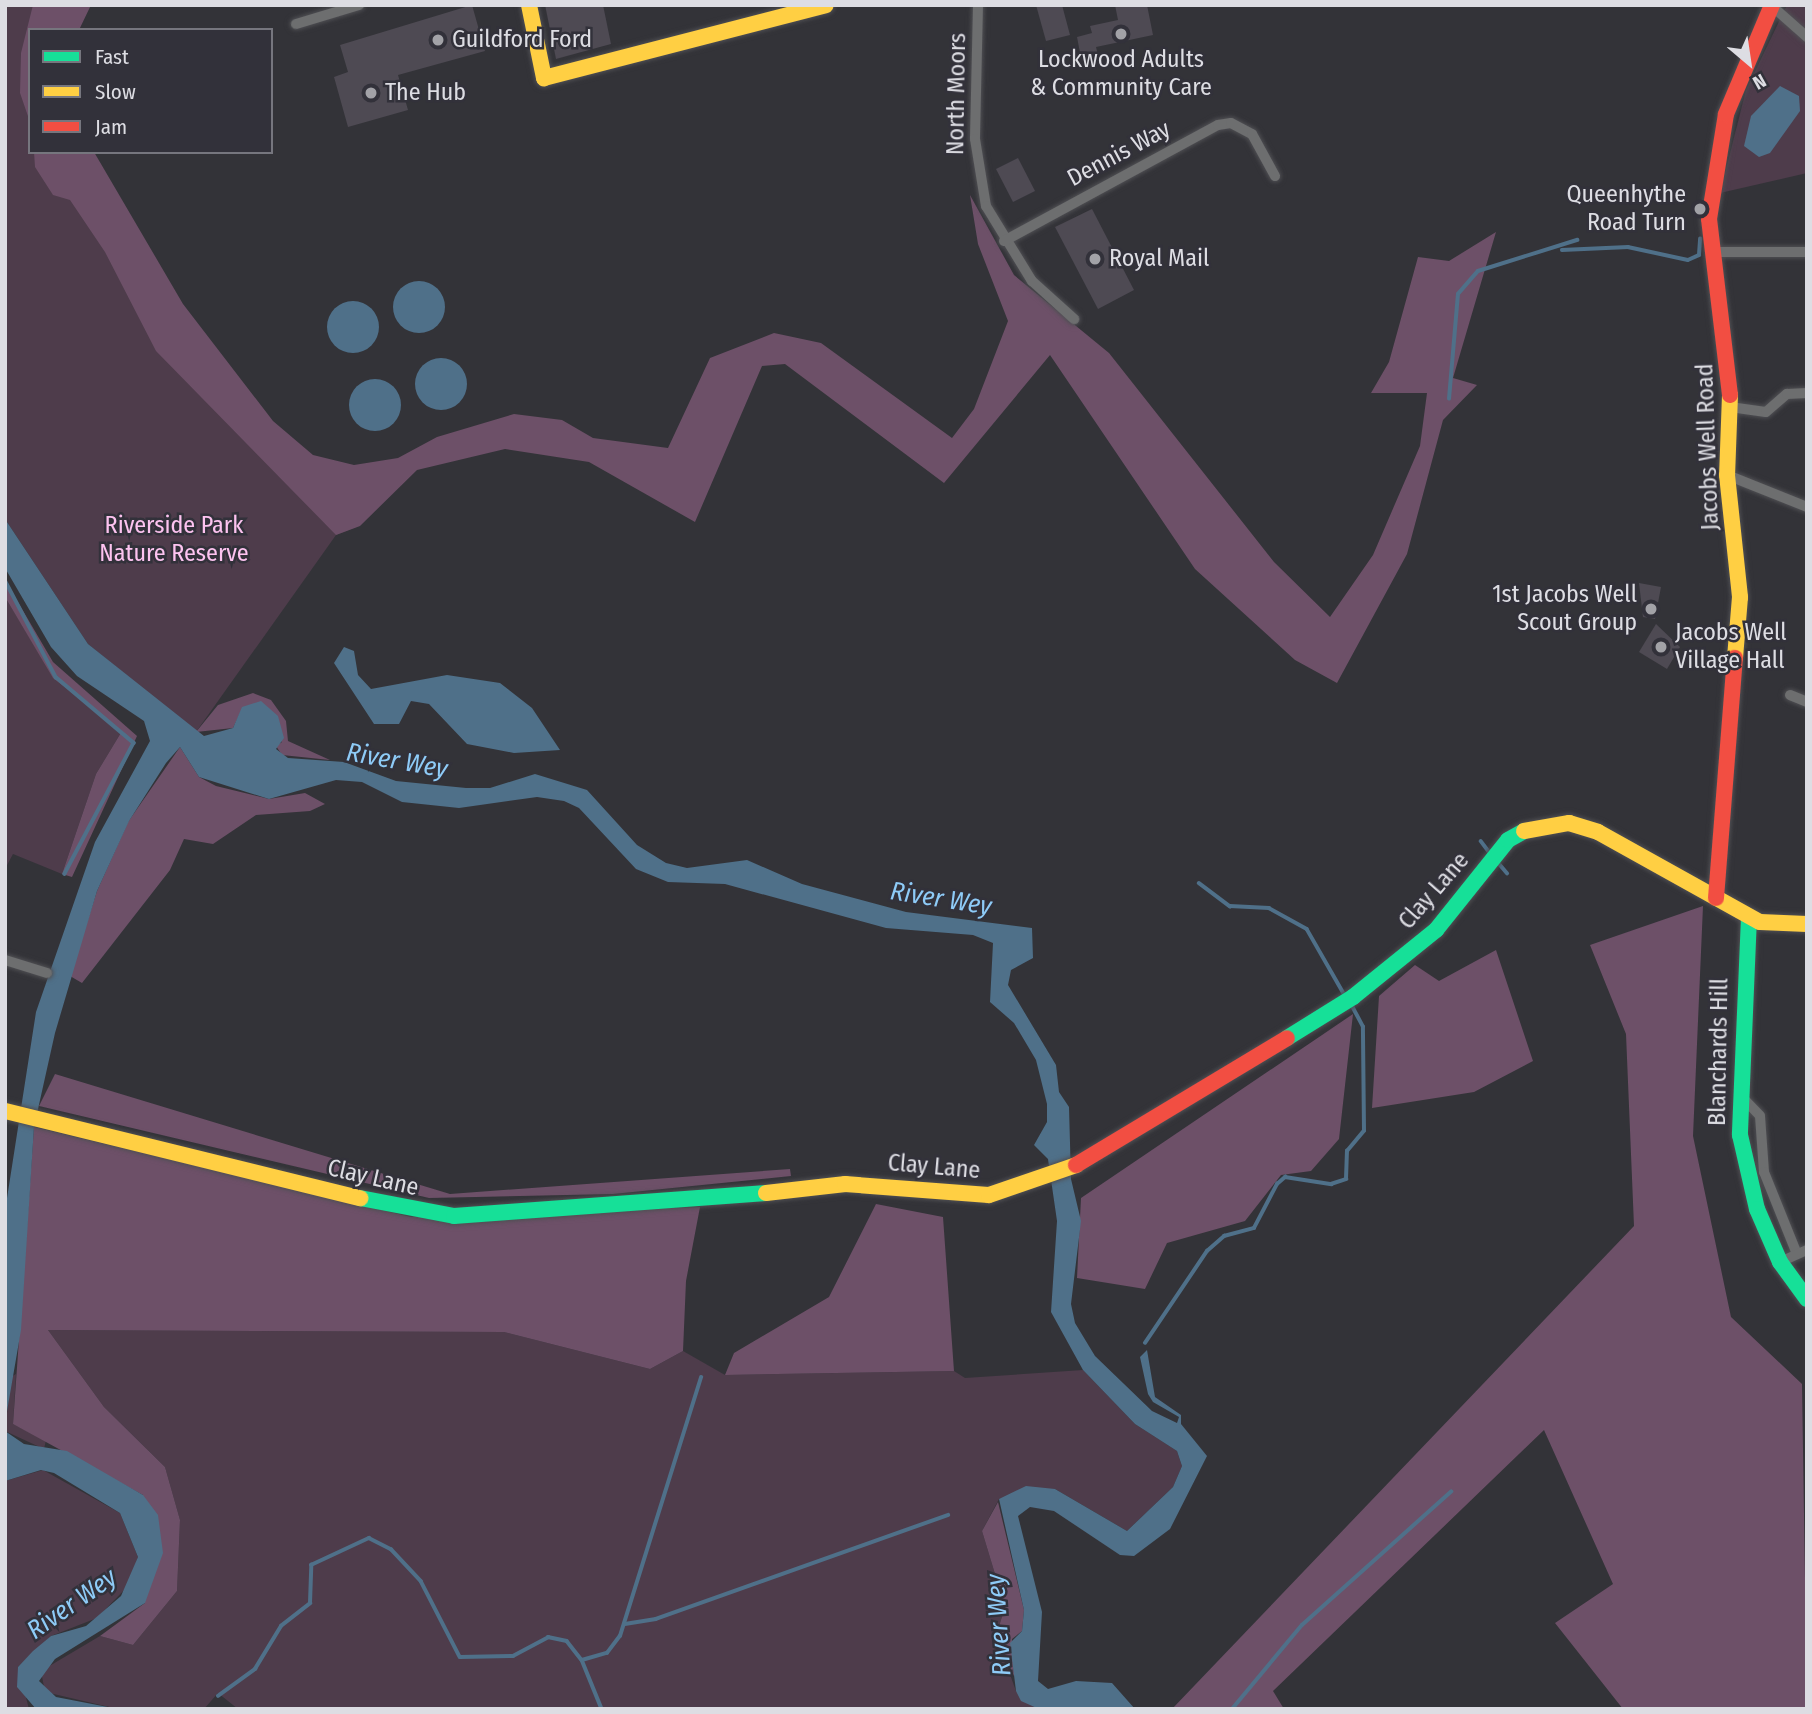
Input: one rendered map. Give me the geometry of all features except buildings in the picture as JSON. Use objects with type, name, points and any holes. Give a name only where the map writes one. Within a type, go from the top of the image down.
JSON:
[{"type":"street","points":[[296,24],[359,5]]},
{"type":"street","points":[[529,5],[544,78],[826,5]]},
{"type":"street","name":"North Moors","points":[[978,5],[977,167],[1004,241],[1032,281],[1074,319]]},
{"type":"street","points":[[1772,6],[1807,37]]},
{"type":"street","name":"Jacobs Well Road","points":[[1716,898],[1739,626],[1727,475],[1730,407],[1711,252],[1711,189],[1724,123],[1772,6]]},
{"type":"street","name":"Dennis Way","points":[[1004,241],[1218,125],[1231,123],[1252,134],[1275,176]]},
{"type":"street","points":[[1711,252],[1807,252]]},
{"type":"street","points":[[1730,407],[1766,412],[1787,394],[1807,393]]},
{"type":"street","points":[[1727,475],[1807,507]]},
{"type":"street","points":[[1790,695],[1807,702]]},
{"type":"street","name":"Clay Lane","points":[[5,1111],[399,1208],[454,1216],[712,1200],[845,1184],[973,1196],[1045,1180],[1073,1167],[1347,1000],[1436,929],[1508,840],[1537,824],[1562,822],[1598,832],[1749,917],[1774,926],[1807,924]]},
{"type":"street","name":"Blanchards Hill","points":[[1749,917],[1739,1094],[1740,1135],[1757,1209],[1780,1262],[1807,1299]]},
{"type":"street","points":[[5,960],[47,974]]},
{"type":"street","points":[[1739,1094],[1760,1116],[1763,1172],[1802,1252],[1780,1262]]},
{"type":"green space","name":"Riverside Park Nature Reserve","points":[[5,5],[33,5],[33,28],[28,28],[28,154],[50,154],[359,526],[336,535],[196,732],[88,644],[5,519]]},
{"type":"green space","points":[[1787,5],[1807,5],[1807,173],[1720,193],[1746,90]]},
{"type":"green space","points":[[5,597],[54,678],[122,731],[96,774],[62,874],[13,854],[5,869]]},
{"type":"green space","points":[[48,1330],[504,1332],[650,1369],[683,1351],[725,1375],[954,1371],[965,1378],[1083,1370],[1135,1424],[1177,1451],[1182,1466],[1173,1487],[1127,1531],[1055,1489],[999,1499],[982,1531],[1005,1607],[996,1636],[1016,1691],[1039,1709],[238,1709],[218,1693],[204,1709],[118,1709],[45,1692],[41,1671],[100,1636],[133,1645],[177,1591],[180,1520],[165,1467],[104,1407]]},
{"type":"green space","points":[[16,1374],[13,1424],[46,1440],[44,1449],[5,1431],[11,1377]]},
{"type":"green space","points":[[43,1470],[120,1513],[138,1557],[128,1586],[97,1618],[51,1636],[18,1667],[29,1709],[5,1709],[5,1481]]},
{"type":"shaded area","points":[[33,5],[91,5],[80,28],[28,28],[28,116],[20,93],[21,53]]},
{"type":"shaded area","points":[[34,154],[95,154],[183,304],[273,421],[313,455],[354,465],[398,458],[437,437],[514,414],[562,420],[593,438],[668,448],[710,358],[774,333],[821,343],[952,438],[974,409],[1008,321],[978,244],[970,195],[1014,275],[1109,353],[1274,562],[1330,617],[1373,555],[1420,446],[1427,393],[1371,393],[1389,362],[1418,257],[1449,261],[1496,232],[1453,378],[1477,385],[1443,420],[1407,554],[1337,683],[1295,660],[1195,569],[1050,355],[944,483],[785,364],[762,366],[695,522],[589,462],[505,449],[417,470],[360,526],[336,535],[156,351],[105,252],[70,200],[53,195],[35,167]]},
{"type":"shaded area","points":[[5,580],[53,662],[137,736],[72,877],[62,874],[96,774],[122,731],[53,678],[5,597]]},
{"type":"shaded area","points":[[253,693],[271,700],[286,721],[288,741],[330,760],[282,755],[276,746],[282,742],[243,707],[233,728],[196,732],[218,705]]},
{"type":"shaded area","points":[[180,747],[199,777],[216,786],[269,799],[305,793],[325,804],[310,811],[256,815],[213,844],[184,839],[170,870],[82,983],[70,976],[97,891],[128,822]]},
{"type":"shaded area","points":[[1703,906],[1693,1136],[1731,1317],[1802,1384],[1807,1709],[1623,1709],[1555,1623],[1613,1584],[1544,1430],[1273,1691],[1284,1709],[1172,1709],[1634,1226],[1626,1034],[1590,945]]},
{"type":"shaded area","points":[[1496,950],[1533,1061],[1474,1092],[1372,1108],[1379,996],[1415,965],[1439,981]]},
{"type":"shaded area","points":[[1353,1014],[1339,1139],[1311,1171],[1281,1175],[1245,1221],[1167,1243],[1145,1289],[1077,1278],[1081,1198]]},
{"type":"shaded area","points":[[55,1074],[450,1194],[790,1169],[791,1176],[613,1194],[429,1198],[39,1106]]},
{"type":"shaded area","points":[[34,1127],[411,1217],[700,1207],[686,1281],[683,1351],[650,1369],[504,1332],[48,1330],[104,1407],[165,1467],[180,1520],[177,1591],[133,1645],[100,1636],[145,1603],[143,1495],[13,1424]]},
{"type":"shaded area","points":[[876,1204],[943,1217],[954,1371],[725,1375],[734,1353],[829,1297]]},
{"type":"shaded area","points":[[998,1502],[1024,1610],[1022,1631],[1012,1639],[1014,1676],[996,1636],[1005,1607],[982,1531]]},
{"type":"water","points":[[1780,86],[1799,96],[1800,111],[1770,153],[1759,157],[1744,146],[1751,116]]},
{"type":"water","points":[[419,281],[429,283],[437,289],[443,297],[443,317],[437,325],[429,331],[419,333],[409,331],[401,325],[395,317],[393,307],[395,297],[401,289],[409,283]]},
{"type":"water","points":[[353,301],[363,303],[371,309],[377,317],[377,337],[371,345],[363,351],[353,353],[343,351],[335,345],[329,337],[327,327],[329,317],[335,309],[343,303]]},
{"type":"water","points":[[441,358],[451,360],[459,366],[465,374],[465,394],[459,402],[451,408],[441,410],[431,408],[423,402],[417,394],[415,384],[417,374],[423,366],[431,360]]},
{"type":"water","points":[[375,379],[385,381],[393,387],[399,395],[399,415],[393,423],[385,429],[375,431],[365,429],[357,423],[351,415],[349,405],[351,395],[357,387],[365,381]]},
{"type":"water","points":[[5,519],[88,644],[204,736],[233,728],[242,707],[261,701],[278,716],[284,738],[276,749],[288,758],[344,762],[396,781],[466,788],[490,788],[535,774],[587,790],[637,845],[666,863],[687,868],[747,860],[802,884],[906,912],[1032,928],[1033,958],[1011,970],[1008,985],[1056,1065],[1059,1092],[1069,1107],[1071,1179],[1081,1221],[1071,1304],[1075,1323],[1095,1356],[1152,1411],[1177,1423],[1179,1417],[1153,1402],[1148,1394],[1140,1357],[1147,1350],[1155,1397],[1181,1415],[1181,1424],[1207,1456],[1170,1529],[1134,1556],[1120,1555],[1054,1511],[1030,1507],[1018,1516],[1042,1612],[1038,1681],[1048,1689],[1076,1681],[1112,1683],[1135,1709],[1039,1709],[1021,1701],[1016,1691],[1010,1643],[1022,1631],[1024,1610],[999,1499],[1026,1486],[1055,1489],[1127,1531],[1173,1487],[1182,1466],[1177,1451],[1135,1424],[1083,1370],[1051,1312],[1057,1221],[1048,1159],[1034,1145],[1047,1122],[1047,1104],[1036,1060],[1014,1023],[990,1002],[993,943],[973,935],[886,928],[725,884],[668,882],[636,869],[579,808],[564,801],[537,797],[459,808],[402,802],[362,782],[336,780],[269,799],[199,777],[180,747],[166,763],[129,821],[97,891],[55,1033],[34,1127],[21,1330],[5,1423],[5,1211],[36,1012],[95,842],[150,741],[144,721],[77,676],[51,647],[5,568]]},
{"type":"water","points":[[344,647],[354,651],[358,675],[371,689],[447,675],[500,683],[532,708],[560,750],[514,753],[467,744],[429,704],[411,701],[399,724],[374,724],[334,663]]},
{"type":"water","points":[[5,1431],[24,1444],[67,1451],[143,1495],[158,1515],[163,1553],[145,1603],[55,1659],[39,1681],[56,1697],[118,1709],[36,1709],[17,1687],[18,1667],[33,1651],[51,1636],[86,1626],[121,1596],[138,1557],[120,1513],[54,1473],[41,1470],[5,1481]]},
{"type":"waterway","points":[[1562,250],[1628,247],[1688,260],[1699,255],[1700,239]]},
{"type":"waterway","points":[[1449,399],[1458,294],[1478,271],[1577,240]]},
{"type":"waterway","points":[[5,580],[56,677],[134,743],[65,874]]},
{"type":"waterway","points":[[1481,841],[1490,853]]},
{"type":"waterway","points":[[1497,861],[1507,873]]},
{"type":"waterway","points":[[1199,883],[1230,906],[1269,908],[1307,929],[1346,997]]},
{"type":"waterway","points":[[1145,1343],[1207,1251],[1224,1236],[1254,1228],[1277,1184],[1285,1177],[1331,1184],[1346,1179],[1347,1151],[1364,1131],[1363,1027],[1350,1003]]},
{"type":"waterway","points":[[582,1660],[607,1653],[620,1636],[701,1377]]},
{"type":"waterway","points":[[1232,1709],[1302,1625],[1451,1492]]},
{"type":"waterway","points":[[625,1624],[656,1619],[948,1515]]},
{"type":"waterway","points":[[218,1696],[255,1669],[281,1626],[310,1603],[311,1565],[369,1538],[391,1549],[421,1581],[460,1657],[513,1656],[548,1637],[567,1641],[582,1660],[602,1709]]},
{"type":"traffic: fast","points":[[1287,1038],[1353,997],[1436,930],[1508,840],[1524,831]]},
{"type":"traffic: fast","points":[[1749,917],[1740,1135],[1757,1209],[1780,1262],[1807,1299]]},
{"type":"traffic: fast","points":[[360,1198],[454,1216],[766,1193]]},
{"type":"traffic: slow","points":[[529,5],[544,78],[826,5]]},
{"type":"traffic: slow","points":[[1730,395],[1727,475],[1740,597],[1735,658]]},
{"type":"traffic: slow","points":[[1524,831],[1569,823],[1598,832],[1760,922],[1807,924]]},
{"type":"traffic: slow","points":[[5,1111],[360,1198]]},
{"type":"traffic: slow","points":[[766,1193],[845,1184],[989,1195],[1076,1165]]},
{"type":"traffic: jam","points":[[1730,395],[1709,219],[1726,114],[1772,5]]},
{"type":"traffic: jam","points":[[1716,898],[1735,658]]},
{"type":"traffic: jam","points":[[1076,1165],[1287,1038]]},
{"type":"place","name":"Lockwood Adults & Community Care","points":[[1121,34]]},
{"type":"place","name":"Guildford Ford","points":[[438,40]]},
{"type":"place","name":"The Hub","points":[[371,93]]},
{"type":"place","name":"Queenhythe Road Turn","points":[[1700,209]]},
{"type":"place","name":"Royal Mail","points":[[1095,259]]},
{"type":"place","name":"1st Jacobs Well Scout Group","points":[[1651,609]]},
{"type":"place","name":"Jacobs Well Village Hall","points":[[1661,647]]},
{"type":"water label","name":"River Wey","points":[[397,761]]},
{"type":"water label","name":"River Wey","points":[[941,899]]},
{"type":"water label","name":"River Wey","points":[[72,1604]]},
{"type":"water label","name":"River Wey","points":[[999,1625]]}]
